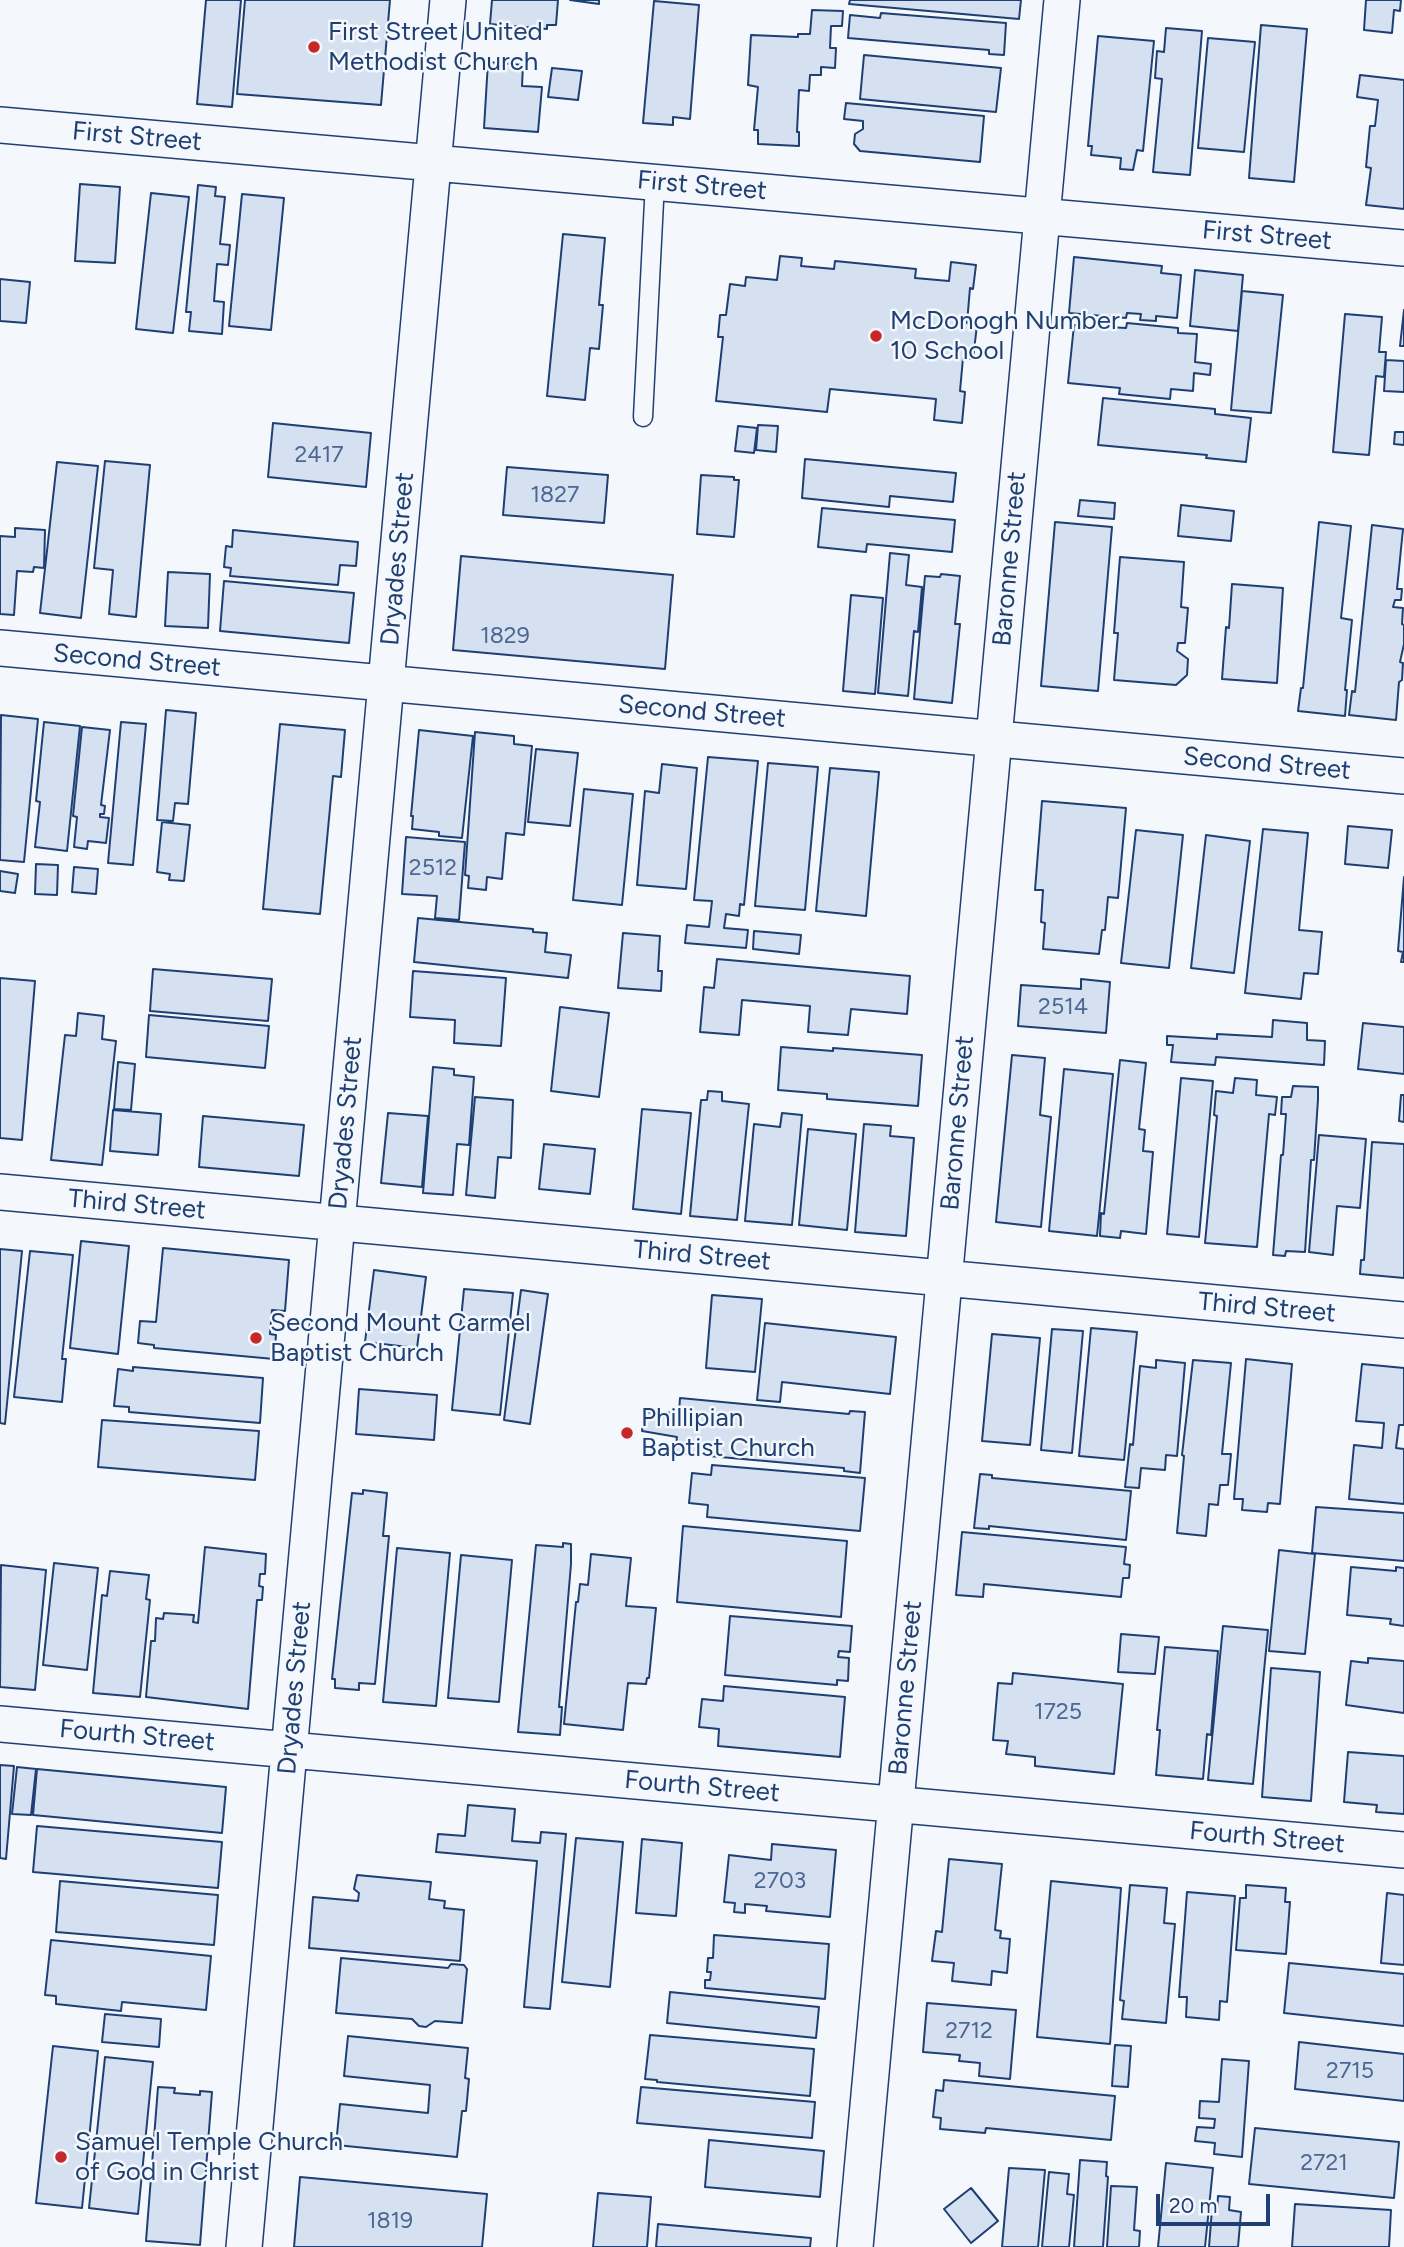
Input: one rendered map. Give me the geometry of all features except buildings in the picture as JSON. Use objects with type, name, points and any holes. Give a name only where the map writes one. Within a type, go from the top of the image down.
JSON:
[{"type":"street","name":"Dryades Street","points":[[244,2247],[449,0]]},
{"type":"street","name":"Baronne Street","points":[[855,2247],[1062,0]]},
{"type":"street","name":"First Street","points":[[0,125],[1404,248]]},
{"type":"street","name":"Second Street","points":[[0,648],[1404,776]]},
{"type":"street","name":"Third Street","points":[[0,1192],[1404,1320]]},
{"type":"street","name":"Fourth Street","points":[[0,1724],[1404,1850]]},
{"type":"lane","points":[[643,417],[655,182]]},
{"type":"place","name":"First Street United Methodist Church","points":[[314,47]]},
{"type":"place","name":"McDonogh Number 10 School","points":[[876,336]]},
{"type":"place","name":"Second Mount Carmel Baptist Church","points":[[256,1338]]},
{"type":"place","name":"Phillipian Baptist Church","points":[[627,1433]]},
{"type":"place","name":"Samuel Temple Church of God in Christ","points":[[61,2157]]}]
